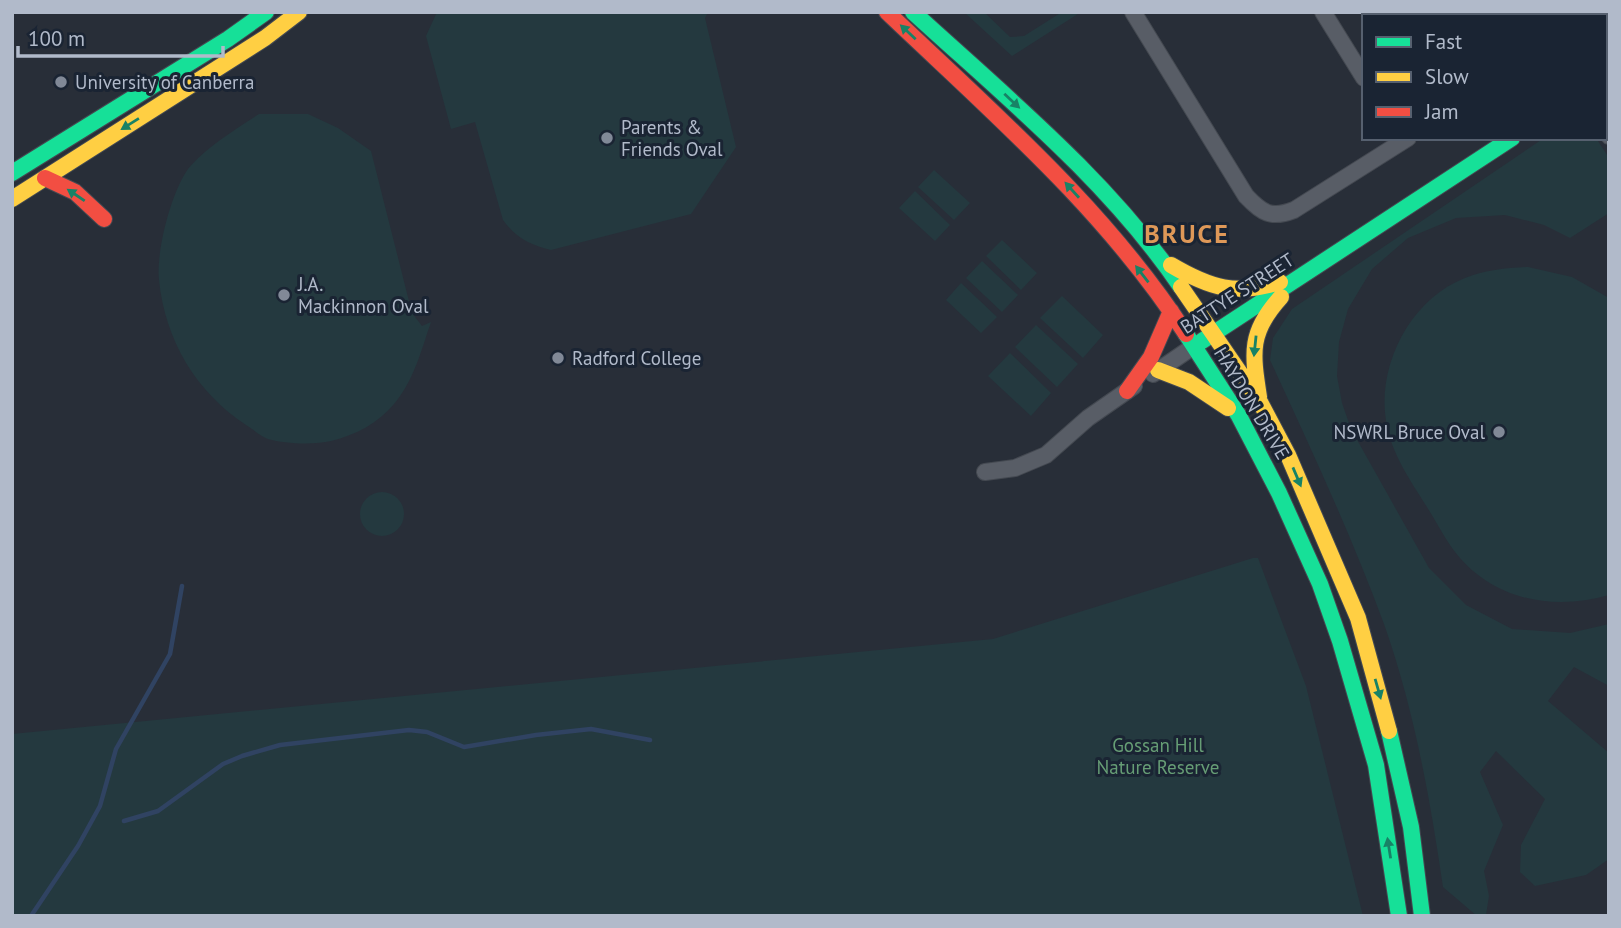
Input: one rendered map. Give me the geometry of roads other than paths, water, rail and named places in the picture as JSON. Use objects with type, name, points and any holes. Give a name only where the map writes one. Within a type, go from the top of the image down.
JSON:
[{"type":"main road","points":[[12,173],[266,12]]},
{"type":"main road","points":[[12,199],[265,38],[299,12]]},
{"type":"main road","name":"HAYDON DRIVE","points":[[887,12],[1053,170],[1117,241],[1171,311],[1239,416],[1305,550],[1340,641],[1376,765],[1399,916]]},
{"type":"main road","name":"HAYDON DRIVE","points":[[913,12],[1042,129],[1102,190],[1162,260],[1260,402],[1288,455],[1358,618],[1387,722],[1411,827],[1422,916]]},
{"type":"main road","name":"BATTYE STREET","points":[[1194,346],[1509,140]]},
{"type":"main road","points":[[45,178],[75,192],[104,219]]},
{"type":"main road","points":[[1162,260],[1212,287],[1241,292],[1267,287],[1306,273]]},
{"type":"main road","points":[[1260,402],[1252,349],[1257,331],[1264,314],[1306,273]]},
{"type":"main road","points":[[1127,391],[1151,357],[1171,311]]},
{"type":"main road","points":[[1158,370],[1200,388],[1239,416]]},
{"type":"street","points":[[1133,12],[1246,196],[1260,211],[1282,215],[1294,210],[1402,140]]},
{"type":"street","points":[[1323,12],[1362,75]]},
{"type":"street","name":"BATTYE STREET","points":[[985,472],[1015,468],[1046,455],[1088,418],[1194,346]]},
{"type":"waterway","points":[[31,916],[78,846],[100,806],[116,749],[170,654],[182,586]]},
{"type":"waterway","points":[[124,821],[158,811],[223,764],[280,745],[409,730],[427,732],[464,747],[591,729],[650,740]]},
{"type":"place","name":"University of Canberra","points":[[61,82]]},
{"type":"place","name":"Parents & Friends Oval","points":[[607,138]]},
{"type":"place","name":"J.A. Mackinnon Oval","points":[[284,295]]},
{"type":"place","name":"Radford College","points":[[558,358]]},
{"type":"place","name":"NSWRL Bruce Oval","points":[[1499,432]]},
{"type":"district","name":"BRUCE","points":[[1187,233]]},
{"type":"park label","name":"Gossan Hill Nature Reserve","points":[[1158,756]]}]
